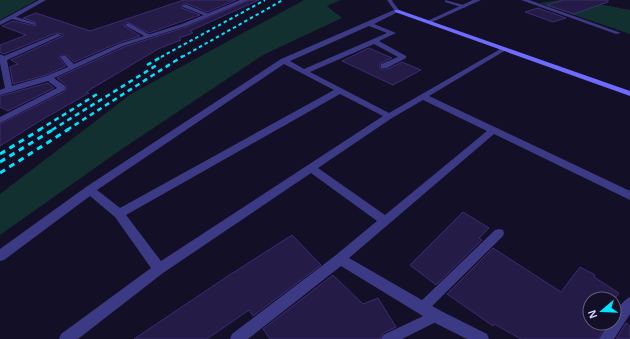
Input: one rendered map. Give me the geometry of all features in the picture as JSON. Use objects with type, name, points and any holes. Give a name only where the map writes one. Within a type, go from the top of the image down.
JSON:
[{"type":"street","points":[[0,23],[43,0]]},
{"type":"street","points":[[0,93],[12,88],[49,78],[121,45],[184,25],[245,0]]},
{"type":"street","points":[[390,0],[389,1],[397,11],[630,94]]},
{"type":"street","points":[[428,22],[478,0]]},
{"type":"street","points":[[524,0],[618,33]]},
{"type":"street","points":[[0,256],[90,190],[284,61],[397,11]]},
{"type":"street","points":[[11,17],[33,24]]},
{"type":"street","points":[[305,71],[393,33],[369,24]]},
{"type":"street","points":[[12,88],[8,87],[1,59],[59,35]]},
{"type":"street","points":[[374,41],[404,57],[384,66]]},
{"type":"street","points":[[66,339],[159,270],[388,116],[504,49]]},
{"type":"street","points":[[64,57],[73,68]]},
{"type":"street","points":[[284,61],[388,116]]},
{"type":"street","points":[[0,120],[62,88],[49,78]]},
{"type":"street","points":[[119,214],[341,90]]},
{"type":"street","points":[[422,96],[630,196]]},
{"type":"street","points":[[242,337],[340,259],[493,130]]},
{"type":"street","points":[[311,168],[386,221]]},
{"type":"street","points":[[90,190],[119,214],[159,270]]},
{"type":"street","points":[[340,259],[436,316],[482,339]]},
{"type":"lane","points":[[447,1],[464,6]]},
{"type":"lane","points":[[185,6],[208,15]]},
{"type":"lane","points":[[128,25],[148,36]]},
{"type":"lane","points":[[422,308],[499,233]]},
{"type":"lane","points":[[606,339],[630,303]]},
{"type":"lane","points":[[388,339],[436,316]]},
{"type":"green space","points":[[0,0],[37,0],[0,20]]},
{"type":"green space","points":[[304,0],[341,0],[327,6],[342,18],[263,55],[119,151],[0,235],[0,194],[131,94]]},
{"type":"green space","points":[[560,0],[578,0],[630,10],[630,34],[539,3]]},
{"type":"building","points":[[184,0],[236,0],[207,12],[188,4],[183,4],[182,8],[200,15],[149,33],[127,22],[124,26],[140,36],[118,43],[74,62],[67,55],[61,55],[59,58],[66,66],[46,75],[13,84],[10,67],[18,64],[11,60],[63,36],[63,34],[56,33],[4,54],[0,52],[0,45],[26,35],[2,26],[13,21],[36,26],[35,22],[23,18],[36,13],[90,31]]},
{"type":"building","points":[[249,0],[259,0],[190,31],[193,33],[179,38],[181,40],[158,49],[86,92],[89,93],[0,146],[0,124],[66,91],[66,85],[57,78],[124,47],[186,27]]},
{"type":"building","points":[[563,0],[608,0],[608,2],[574,14],[547,5]]},
{"type":"building","points":[[538,8],[566,18],[553,22],[525,12]]},
{"type":"building","points":[[369,48],[392,58],[380,63],[380,69],[388,69],[402,62],[421,70],[393,85],[342,61]]},
{"type":"building","points":[[48,83],[54,88],[8,111],[0,107],[0,96]]},
{"type":"building","points":[[463,212],[489,228],[479,238],[482,240],[436,285],[410,265]]},
{"type":"building","points":[[292,235],[321,265],[253,316],[249,310],[207,339],[134,339],[228,276]]},
{"type":"building","points":[[493,248],[561,292],[580,267],[595,275],[594,277],[616,291],[582,291],[582,331],[602,331],[598,339],[521,339],[494,324],[493,326],[447,294]]},
{"type":"building","points":[[333,275],[363,304],[378,298],[396,327],[382,334],[380,339],[270,339],[263,329]]},
{"type":"building","points":[[626,323],[630,326],[630,339],[616,339]]},
{"type":"railway","points":[[161,57],[265,0]]},
{"type":"railway","points":[[182,57],[283,0]]},
{"type":"railway","points":[[147,65],[163,56]]},
{"type":"railway","points":[[67,130],[183,56]]},
{"type":"railway","points":[[52,130],[157,65]]},
{"type":"railway","points":[[39,130],[99,93]]},
{"type":"railway","points":[[0,154],[41,129]]},
{"type":"railway","points":[[0,162],[54,129]]},
{"type":"railway","points":[[0,173],[69,129]]}]
